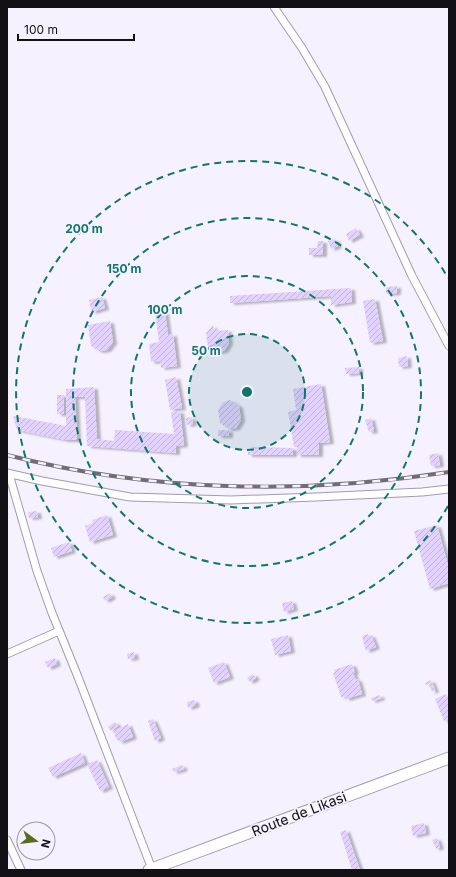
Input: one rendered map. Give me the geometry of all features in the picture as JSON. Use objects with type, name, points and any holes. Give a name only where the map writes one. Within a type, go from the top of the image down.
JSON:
[{"type":"highway","name":"Route de Likasi","points":[[150,870],[449,758]]},
{"type":"street","points":[[274,7],[302,48],[325,87],[412,276],[449,346]]},
{"type":"street","points":[[150,870],[37,571],[8,473],[42,481],[130,497],[231,500],[422,492],[449,489]]},
{"type":"street","points":[[7,654],[59,631]]},
{"type":"street","points":[[7,840],[21,870]]},
{"type":"building","points":[[356,228],[360,235],[349,241],[346,234]]},
{"type":"building","points":[[335,239],[338,246],[331,249],[328,241]]},
{"type":"building","points":[[318,241],[323,241],[323,255],[309,255],[309,248],[317,248]]},
{"type":"building","points":[[397,286],[397,293],[386,294],[386,287]]},
{"type":"building","points":[[351,288],[352,302],[331,305],[331,296],[230,303],[230,296]]},
{"type":"building","points":[[102,297],[105,308],[92,312],[89,300]]},
{"type":"building","points":[[375,299],[383,341],[370,343],[363,301]]},
{"type":"building","points":[[164,305],[168,335],[173,334],[177,366],[161,368],[160,361],[151,362],[149,344],[159,342],[154,307]]},
{"type":"building","points":[[110,321],[113,342],[107,350],[99,351],[91,346],[88,325]]},
{"type":"building","points":[[213,325],[214,331],[228,330],[229,343],[224,351],[216,352],[208,347],[206,333]]},
{"type":"building","points":[[407,356],[408,366],[399,367],[398,358]]},
{"type":"building","points":[[359,367],[359,373],[346,374],[345,368]]},
{"type":"building","points":[[176,377],[182,408],[170,410],[165,380]]},
{"type":"building","points":[[321,384],[330,442],[319,443],[319,455],[297,455],[297,447],[294,447],[288,412],[296,410],[293,389]]},
{"type":"building","points":[[94,387],[97,439],[114,441],[115,430],[174,434],[171,412],[180,411],[184,445],[176,446],[176,453],[87,446],[85,397],[75,397],[77,440],[66,440],[17,430],[13,416],[66,426],[66,389]]},
{"type":"building","points":[[57,395],[64,395],[64,414],[57,414]]},
{"type":"building","points":[[230,400],[239,406],[241,420],[236,428],[229,429],[220,423],[218,410],[223,402]]},
{"type":"building","points":[[192,417],[193,424],[187,425],[185,418]]},
{"type":"building","points":[[371,418],[374,431],[369,432],[365,420]]},
{"type":"building","points":[[218,430],[229,430],[229,436],[218,436]]},
{"type":"building","points":[[251,447],[293,448],[293,455],[248,455],[248,451],[251,452]]},
{"type":"building","points":[[438,453],[440,465],[431,466],[429,455]]},
{"type":"building","points":[[37,511],[38,517],[29,518],[28,512]]},
{"type":"building","points":[[107,515],[113,535],[90,542],[85,526],[93,523],[92,520]]},
{"type":"building","points":[[437,525],[449,569],[449,583],[430,589],[414,531]]},
{"type":"building","points":[[69,542],[72,551],[54,557],[51,548]]},
{"type":"building","points":[[110,593],[112,597],[105,601],[103,597]]},
{"type":"building","points":[[292,601],[294,609],[284,612],[282,603]]},
{"type":"building","points":[[368,634],[369,636],[371,635],[376,647],[366,651],[362,636]]},
{"type":"building","points":[[288,635],[291,651],[275,655],[271,639]]},
{"type":"building","points":[[134,652],[135,658],[128,659],[127,654]]},
{"type":"building","points":[[55,658],[57,664],[48,668],[45,662]]},
{"type":"building","points":[[224,662],[230,677],[214,683],[208,668]]},
{"type":"building","points":[[352,664],[355,672],[353,673],[356,680],[358,679],[362,694],[346,699],[345,696],[341,697],[333,673],[335,672],[334,670]]},
{"type":"building","points":[[253,674],[256,678],[250,682],[247,678]]},
{"type":"building","points":[[431,680],[435,690],[432,692],[429,684],[426,685],[425,683]]},
{"type":"building","points":[[446,694],[449,702],[449,719],[444,721],[435,699]]},
{"type":"building","points":[[380,695],[381,698],[372,701],[371,698]]},
{"type":"building","points":[[194,700],[196,705],[188,708],[187,702]]},
{"type":"building","points":[[153,719],[161,738],[155,741],[148,721]]},
{"type":"building","points":[[115,722],[118,726],[111,731],[108,727]]},
{"type":"building","points":[[128,724],[133,737],[120,742],[117,740],[113,731]]},
{"type":"building","points":[[81,753],[85,763],[53,777],[48,768]]},
{"type":"building","points":[[97,760],[109,787],[100,791],[87,764]]},
{"type":"building","points":[[182,765],[184,769],[174,772],[172,769]]},
{"type":"building","points":[[424,823],[426,833],[413,836],[411,826]]},
{"type":"building","points":[[346,830],[360,870],[352,870],[340,832]]},
{"type":"building","points":[[437,838],[440,847],[436,849],[432,840]]},
{"type":"railway","points":[[7,455],[61,467],[116,476],[172,483],[227,486],[339,484],[449,472]]}]
